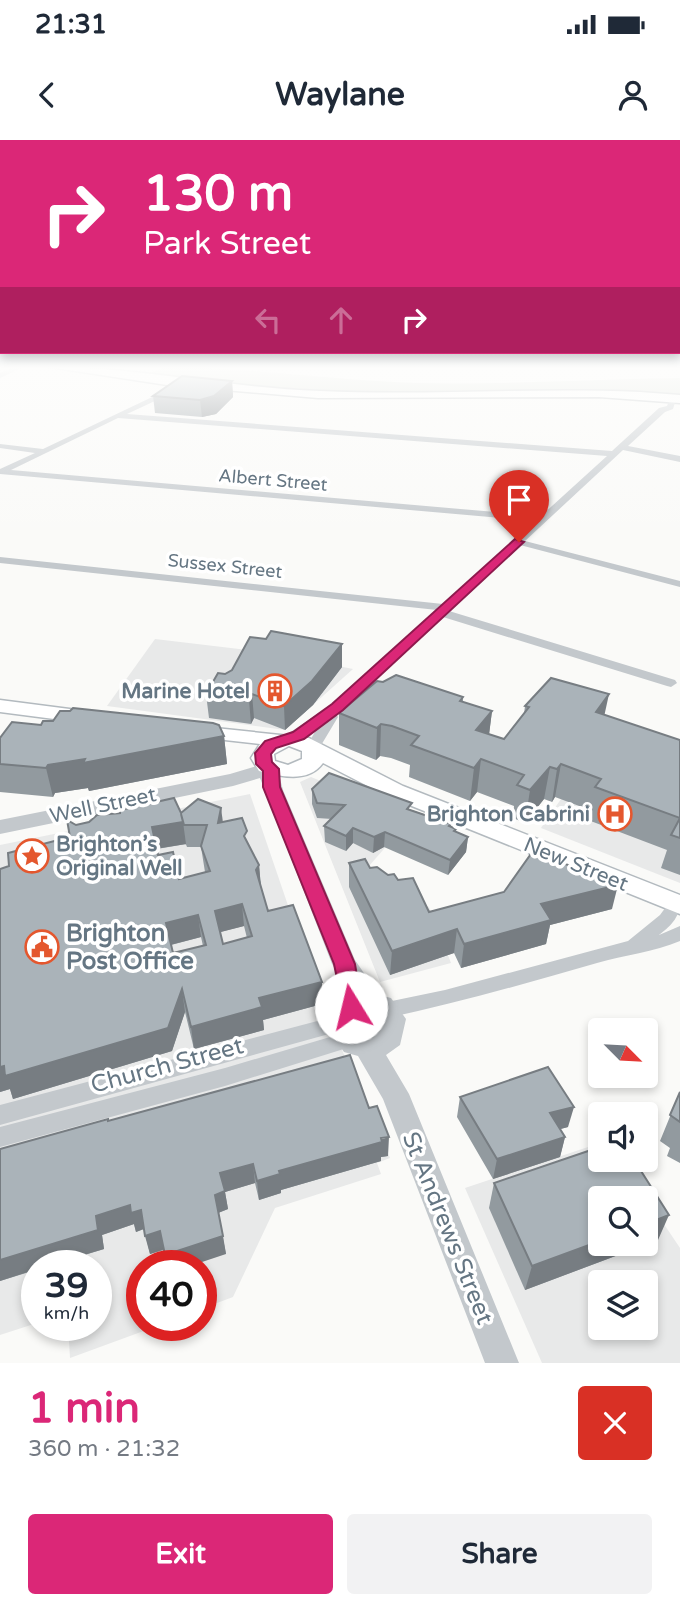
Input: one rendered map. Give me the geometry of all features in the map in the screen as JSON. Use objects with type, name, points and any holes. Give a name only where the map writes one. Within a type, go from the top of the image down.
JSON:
[{"type":"main road","points":[[0,706],[105,720]]},
{"type":"main road","points":[[178,730],[287,740]]},
{"type":"main road","points":[[208,733],[266,761],[271,745],[287,740]]},
{"type":"main road","name":"New Street","points":[[287,740],[302,742],[312,750],[395,791],[679,905]]},
{"type":"main road","points":[[298,771],[313,760],[312,750]]},
{"type":"main road","name":"New Street","points":[[266,761],[298,771],[330,773],[395,791]]},
{"type":"street","points":[[1,472],[100,424]]},
{"type":"street","points":[[233,424],[618,451],[680,459]]},
{"type":"street","points":[[287,740],[338,707],[647,424]]},
{"type":"street","points":[[0,446],[44,451]]},
{"type":"street","name":"Albert Street","points":[[1,472],[543,519]]},
{"type":"street","points":[[519,542],[680,583]]},
{"type":"street","name":"Sussex Street","points":[[0,560],[444,611],[671,683]]},
{"type":"street","points":[[312,750],[315,738],[338,707]]},
{"type":"street","name":"Well Street","points":[[0,827],[207,783],[233,780],[266,761]]},
{"type":"street","name":"Well Street","points":[[207,783],[249,765],[266,761]]},
{"type":"street","name":"St Andrews Street","points":[[266,761],[271,784],[284,810],[502,1363]]},
{"type":"street","points":[[284,810],[286,783],[298,771]]},
{"type":"street","points":[[233,780],[257,784],[284,810]]},
{"type":"street","name":"Church Street","points":[[633,946],[666,920],[679,905]]},
{"type":"street","name":"Church Street","points":[[0,1138],[225,1077],[445,998],[633,946],[660,943],[680,933]]},
{"type":"street","name":"Church Street","points":[[0,1115],[368,1025]]},
{"type":"shaded area","points":[[155,639],[274,653],[353,669],[285,730],[107,706]]},
{"type":"shaded area","name":"Brighton Cabrini","points":[[597,747],[680,760],[680,883],[541,828]]},
{"type":"shaded area","points":[[311,777],[411,818],[362,874],[429,907],[451,963],[380,982],[300,782]]},
{"type":"shaded area","points":[[250,794],[322,1005],[390,1158],[377,1163],[381,1174],[275,1208],[233,1297],[217,1303],[217,1250],[126,1250],[126,1337],[70,1358],[69,1341],[112,1341],[112,1250],[21,1250],[21,1328],[0,1335],[0,845]]},
{"type":"shaded area","points":[[588,1147],[588,1172],[629,1172],[638,1186],[588,1186],[588,1256],[658,1256],[658,1215],[680,1248],[680,1363],[542,1363],[465,1188]]},
{"type":"building","points":[[271,631],[342,644],[312,681],[284,706],[252,694],[249,700],[206,694],[218,673],[225,674],[232,670],[250,637],[266,639]]},
{"type":"building","points":[[396,675],[463,697],[460,701],[492,711],[476,730],[504,739],[529,707],[525,706],[551,678],[609,694],[596,712],[680,740],[680,818],[595,787],[601,779],[561,764],[557,769],[550,767],[530,790],[517,785],[524,775],[481,759],[474,768],[411,745],[419,736],[392,726],[381,724],[377,728],[339,713],[377,681],[383,682]]},
{"type":"building","points":[[73,708],[213,723],[219,725],[224,736],[83,763],[85,759],[48,765],[46,768],[0,764],[0,738],[12,722],[41,725],[43,721],[53,721],[60,711],[70,711]]},
{"type":"building","points":[[329,773],[412,803],[407,809],[451,824],[449,826],[456,829],[454,831],[468,837],[450,860],[385,832],[374,837],[353,828],[346,836],[324,826],[345,805],[317,803],[312,789]]},
{"type":"building","points":[[174,798],[181,813],[198,799],[221,808],[218,823],[242,818],[247,831],[244,836],[259,865],[256,870],[268,911],[293,905],[322,982],[259,998],[262,1007],[191,1027],[182,989],[168,1028],[5,1076],[4,1066],[0,1067],[0,869],[9,866],[8,853],[70,837],[67,820],[76,825],[89,822],[97,815],[120,813],[120,810]],"holes":[[[181,814],[184,825],[207,825],[201,846],[210,871],[179,879],[173,852],[158,855],[152,827],[183,822]],[[242,904],[252,936],[223,944],[215,911]],[[198,915],[206,945],[173,953],[166,923]]]},
{"type":"building","points":[[680,818],[680,838],[671,835]]},
{"type":"building","points":[[533,851],[618,885],[541,904],[551,920],[464,944],[457,929],[392,951],[349,863],[365,859],[370,868],[377,867],[388,875],[394,874],[398,880],[413,878],[429,912],[504,892]]},
{"type":"building","points":[[350,1055],[369,1108],[377,1106],[389,1137],[381,1138],[382,1142],[279,1171],[280,1174],[257,1181],[253,1164],[220,1173],[225,1191],[215,1195],[223,1236],[180,1250],[164,1250],[160,1231],[145,1236],[141,1210],[131,1213],[130,1205],[96,1216],[98,1230],[33,1250],[21,1250],[21,1254],[0,1260],[0,1149]]},
{"type":"building","points":[[548,1067],[574,1107],[550,1113],[565,1137],[497,1159],[460,1097]]},
{"type":"building","points":[[680,1092],[680,1122],[670,1115]]},
{"type":"building","points":[[588,1151],[588,1172],[642,1172],[651,1186],[588,1186],[588,1245],[532,1266],[494,1183]]},
{"type":"building","points":[[658,1198],[669,1215],[658,1219]]},
{"type":"place","name":"Marine Hotel","points":[[275,691]]},
{"type":"place","name":"Brighton Cabrini","points":[[615,814]]},
{"type":"place","name":"Brighton’s Original Well","points":[[32,856]]},
{"type":"place","name":"Brighton Post Office","points":[[42,947]]},
{"type":"route","points":[[351,1007],[344,964],[282,807],[274,794],[269,775],[271,769],[264,764],[263,753],[271,745],[298,736],[338,707],[519,542]]}]
